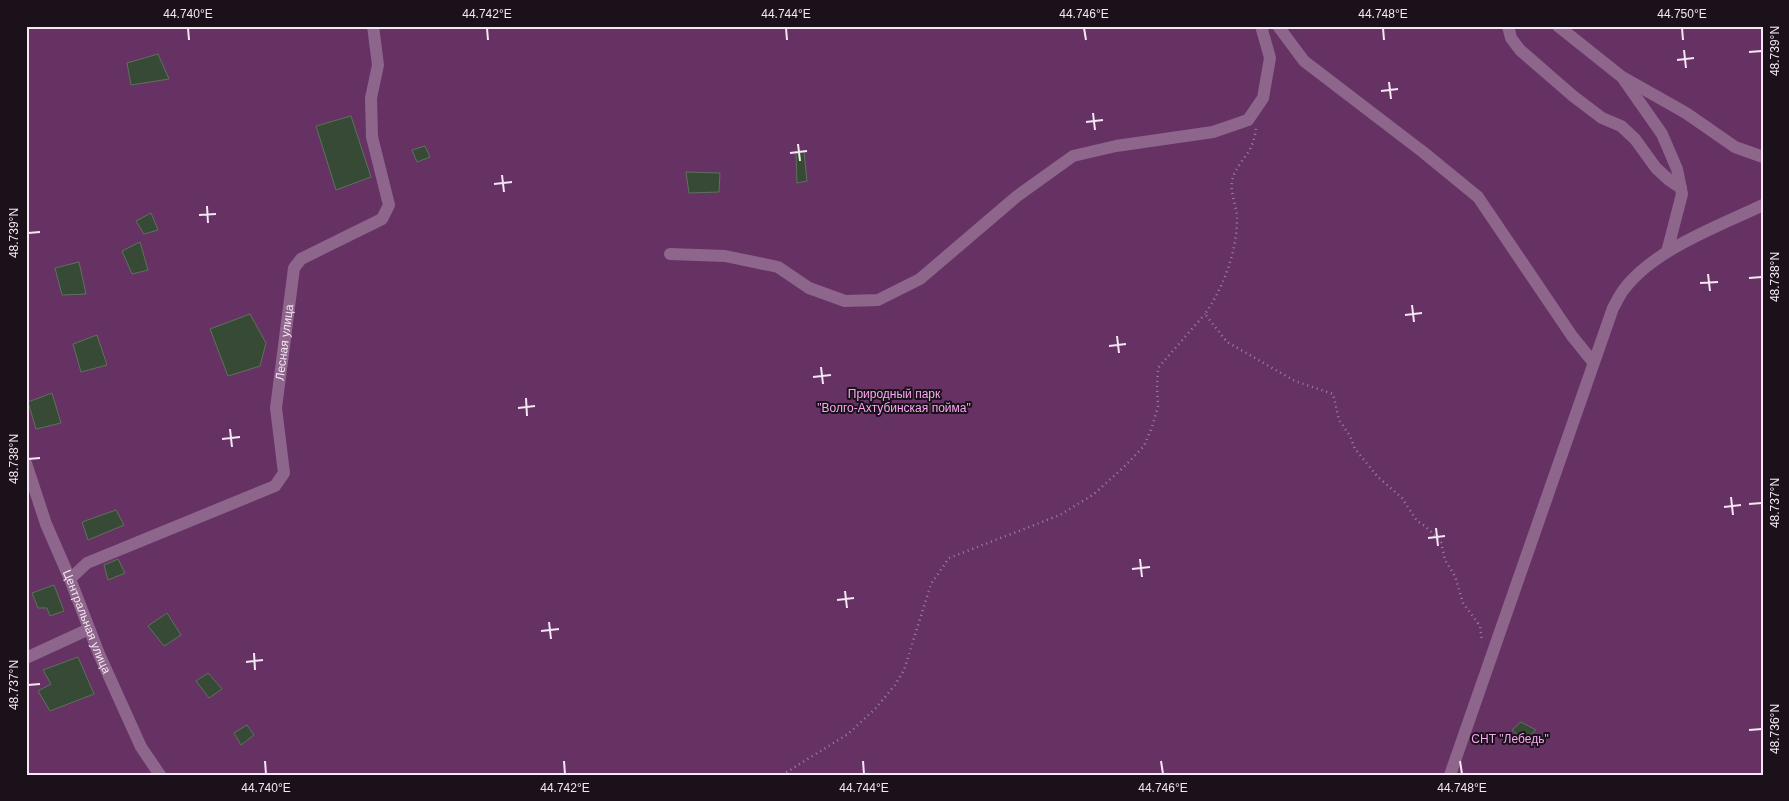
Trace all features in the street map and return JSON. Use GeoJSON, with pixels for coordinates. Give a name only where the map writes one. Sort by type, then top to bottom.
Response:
{"type":"FeatureCollection","features":[{"type":"Feature","properties":{"kind":"street","name":"Лесная улица"},"geometry":{"type":"LineString","coordinates":[[70,579],[87,563],[276,486],[284,473],[276,408],[294,268],[301,259],[382,219],[389,205],[372,137],[371,98],[378,65],[373,26]]}},
{"type":"Feature","properties":{"kind":"street"},"geometry":{"type":"LineString","coordinates":[[670,254],[725,256],[778,267],[809,288],[845,301],[878,300],[920,279],[1016,197],[1073,156],[1116,146],[1213,132],[1248,120],[1263,98],[1270,58],[1261,26]]}},
{"type":"Feature","properties":{"kind":"street"},"geometry":{"type":"LineString","coordinates":[[1278,26],[1304,62],[1423,152],[1478,197],[1572,336],[1593,362]]}},
{"type":"Feature","properties":{"kind":"street"},"geometry":{"type":"LineString","coordinates":[[1508,26],[1511,38],[1520,50],[1602,118],[1621,126],[1635,139],[1656,168],[1680,188]]}},
{"type":"Feature","properties":{"kind":"street"},"geometry":{"type":"LineString","coordinates":[[1558,26],[1622,77],[1686,113],[1735,147],[1763,157]]}},
{"type":"Feature","properties":{"kind":"street"},"geometry":{"type":"LineString","coordinates":[[1622,77],[1662,134],[1677,169],[1682,194],[1667,252]]}},
{"type":"Feature","properties":{"kind":"street"},"geometry":{"type":"LineString","coordinates":[[1450,775],[1613,308],[1624,288],[1638,274],[1667,252],[1763,205]]}},
{"type":"Feature","properties":{"kind":"street","name":"Центральная улица"},"geometry":{"type":"LineString","coordinates":[[26,463],[46,524],[89,629],[141,747],[160,775]]}},
{"type":"Feature","properties":{"kind":"street"},"geometry":{"type":"LineString","coordinates":[[26,658],[89,629]]}},
{"type":"Feature","properties":{"kind":"path"},"geometry":{"type":"LineString","coordinates":[[782,775],[848,734],[875,709],[895,686],[904,670],[930,584],[950,558],[1060,514],[1094,494],[1144,446],[1158,406],[1158,368],[1211,305],[1231,259],[1237,218],[1231,190],[1232,179],[1250,149],[1257,125],[1257,108]]}},
{"type":"Feature","properties":{"kind":"path"},"geometry":{"type":"LineString","coordinates":[[1204,314],[1227,342],[1295,380],[1334,394],[1339,420],[1350,436],[1355,448],[1378,477],[1402,498],[1417,521],[1425,526],[1441,542],[1445,560],[1455,576],[1463,603],[1480,626],[1482,641],[1489,663]]}},
{"type":"Feature","properties":{"kind":"green space","name":"Природный парк \"Волго-Ахтубинская пойма\""},"geometry":{"type":"Polygon","coordinates":[[[26,26],[1763,26],[1763,775],[26,775],[26,26]]]}},
{"type":"Feature","properties":{"kind":"building"},"geometry":{"type":"Polygon","coordinates":[[[158,54],[169,79],[131,85],[127,63],[158,54]]]}},
{"type":"Feature","properties":{"kind":"building"},"geometry":{"type":"Polygon","coordinates":[[[351,116],[371,177],[336,190],[316,126],[351,116]]]}},
{"type":"Feature","properties":{"kind":"building"},"geometry":{"type":"Polygon","coordinates":[[[425,146],[430,157],[417,162],[412,150],[425,146]]]}},
{"type":"Feature","properties":{"kind":"building"},"geometry":{"type":"Polygon","coordinates":[[[804,151],[807,181],[797,183],[796,152],[804,151]]]}},
{"type":"Feature","properties":{"kind":"building"},"geometry":{"type":"Polygon","coordinates":[[[686,172],[720,173],[719,192],[689,193],[686,172]]]}},
{"type":"Feature","properties":{"kind":"building"},"geometry":{"type":"Polygon","coordinates":[[[151,213],[158,230],[144,234],[136,221],[151,213]]]}},
{"type":"Feature","properties":{"kind":"building"},"geometry":{"type":"Polygon","coordinates":[[[140,242],[148,270],[132,274],[122,251],[140,242]]]}},
{"type":"Feature","properties":{"kind":"building"},"geometry":{"type":"Polygon","coordinates":[[[79,262],[86,294],[62,295],[55,268],[79,262]]]}},
{"type":"Feature","properties":{"kind":"building"},"geometry":{"type":"Polygon","coordinates":[[[250,314],[266,343],[260,366],[228,376],[210,329],[250,314]]]}},
{"type":"Feature","properties":{"kind":"building"},"geometry":{"type":"Polygon","coordinates":[[[97,335],[107,365],[81,372],[73,344],[97,335]]]}},
{"type":"Feature","properties":{"kind":"building"},"geometry":{"type":"Polygon","coordinates":[[[52,393],[61,423],[36,429],[28,402],[52,393]]]}},
{"type":"Feature","properties":{"kind":"building"},"geometry":{"type":"Polygon","coordinates":[[[116,510],[124,525],[88,540],[82,522],[116,510]]]}},
{"type":"Feature","properties":{"kind":"building"},"geometry":{"type":"Polygon","coordinates":[[[118,559],[125,573],[108,580],[104,565],[118,559]]]}},
{"type":"Feature","properties":{"kind":"building"},"geometry":{"type":"Polygon","coordinates":[[[54,585],[64,611],[50,616],[47,608],[38,608],[32,593],[54,585]]]}},
{"type":"Feature","properties":{"kind":"building"},"geometry":{"type":"Polygon","coordinates":[[[167,613],[181,635],[164,646],[148,626],[167,613]]]}},
{"type":"Feature","properties":{"kind":"building"},"geometry":{"type":"Polygon","coordinates":[[[78,657],[94,694],[50,711],[38,691],[51,684],[43,670],[78,657]]]}},
{"type":"Feature","properties":{"kind":"building"},"geometry":{"type":"Polygon","coordinates":[[[208,673],[222,689],[209,698],[196,681],[208,673]]]}},
{"type":"Feature","properties":{"kind":"building"},"geometry":{"type":"Polygon","coordinates":[[[1521,722],[1536,730],[1524,740],[1512,730],[1521,722]]]}},
{"type":"Feature","properties":{"kind":"building"},"geometry":{"type":"Polygon","coordinates":[[[247,725],[254,735],[241,745],[234,733],[247,725]]]}},
{"type":"Feature","properties":{"kind":"park label","name":"СНТ \"Лебедь\""},"geometry":{"type":"Point","coordinates":[1510,739]}}]}
